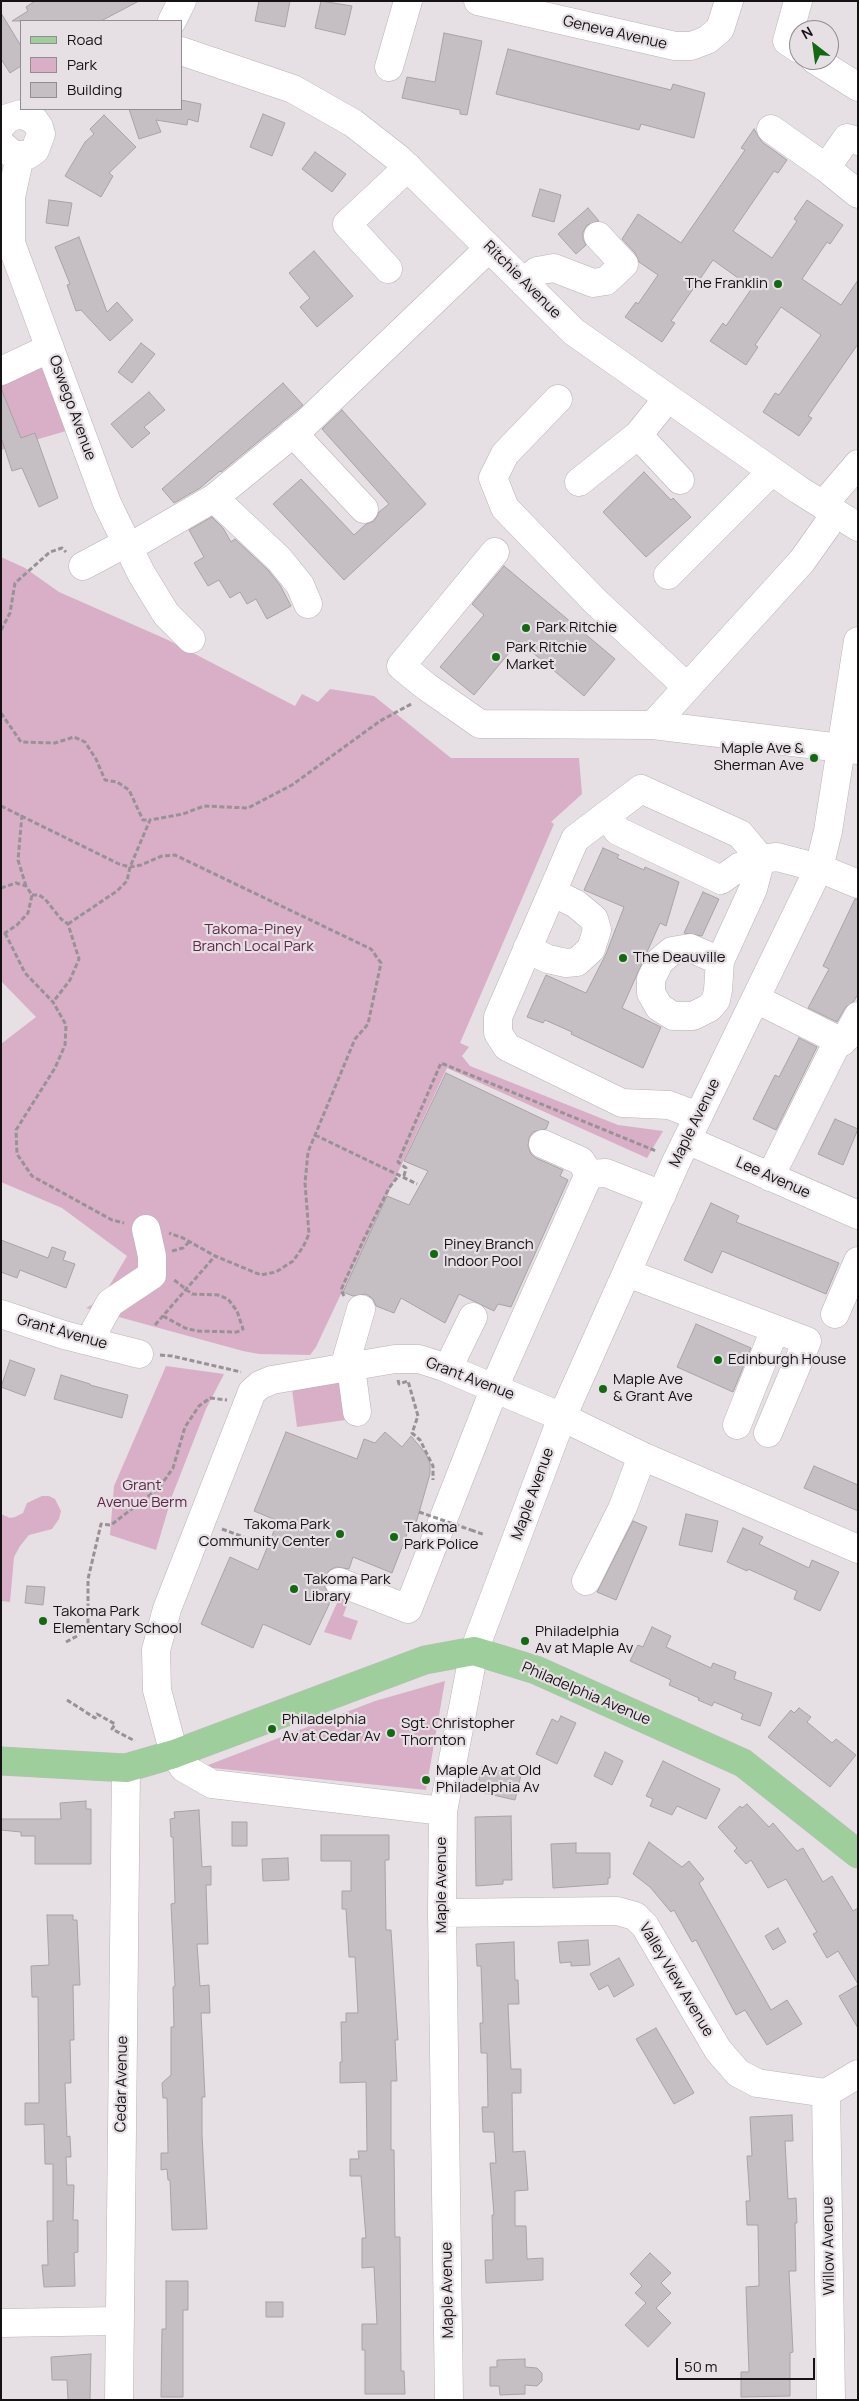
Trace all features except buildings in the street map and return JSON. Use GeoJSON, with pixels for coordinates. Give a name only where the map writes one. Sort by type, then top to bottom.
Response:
{"type":"FeatureCollection","features":[{"type":"Feature","properties":{"kind":"main road","name":"Philadelphia Avenue"},"geometry":{"type":"LineString","coordinates":[[1,1761],[126,1768],[174,1754],[425,1660],[474,1651],[536,1670],[743,1763],[858,1854]]}},
{"type":"Feature","properties":{"kind":"street"},"geometry":{"type":"LineString","coordinates":[[172,20],[182,1]]}},
{"type":"Feature","properties":{"kind":"street"},"geometry":{"type":"LineString","coordinates":[[389,67],[408,1]]}},
{"type":"Feature","properties":{"kind":"street","name":"Geneva Avenue"},"geometry":{"type":"LineString","coordinates":[[478,1],[675,46],[692,46],[707,40],[720,29],[728,1]]}},
{"type":"Feature","properties":{"kind":"street"},"geometry":{"type":"LineString","coordinates":[[792,20],[798,1]]}},
{"type":"Feature","properties":{"kind":"street"},"geometry":{"type":"LineString","coordinates":[[789,31],[786,41],[789,43]]}},
{"type":"Feature","properties":{"kind":"street","name":"Ritchie Avenue"},"geometry":{"type":"LineString","coordinates":[[182,51],[293,89],[353,123],[408,167],[574,332],[772,471],[839,515]]}},
{"type":"Feature","properties":{"kind":"street"},"geometry":{"type":"LineString","coordinates":[[832,70],[858,87]]}},
{"type":"Feature","properties":{"kind":"street"},"geometry":{"type":"LineString","coordinates":[[1,126],[8,118],[15,115],[41,114],[39,143],[35,150],[28,155],[10,150]]}},
{"type":"Feature","properties":{"kind":"street"},"geometry":{"type":"LineString","coordinates":[[771,130],[826,168],[858,194]]}},
{"type":"Feature","properties":{"kind":"street"},"geometry":{"type":"LineString","coordinates":[[826,168],[847,138],[858,141]]}},
{"type":"Feature","properties":{"kind":"street","name":"Oswego Avenue"},"geometry":{"type":"LineString","coordinates":[[10,150],[11,243],[107,503],[127,545],[166,614],[191,639]]}},
{"type":"Feature","properties":{"kind":"street"},"geometry":{"type":"LineString","coordinates":[[388,269],[347,224],[408,167]]}},
{"type":"Feature","properties":{"kind":"street"},"geometry":{"type":"LineString","coordinates":[[524,283],[537,271],[554,268],[593,283],[606,281],[624,264],[598,236]]}},
{"type":"Feature","properties":{"kind":"street"},"geometry":{"type":"LineString","coordinates":[[84,566],[214,498],[293,433],[489,248]]}},
{"type":"Feature","properties":{"kind":"street"},"geometry":{"type":"LineString","coordinates":[[1,371],[50,348]]}},
{"type":"Feature","properties":{"kind":"street"},"geometry":{"type":"LineString","coordinates":[[579,482],[638,436],[668,398]]}},
{"type":"Feature","properties":{"kind":"street"},"geometry":{"type":"LineString","coordinates":[[558,399],[505,454],[493,478],[505,508],[596,602],[687,687]]}},
{"type":"Feature","properties":{"kind":"street"},"geometry":{"type":"LineString","coordinates":[[293,433],[364,509]]}},
{"type":"Feature","properties":{"kind":"street"},"geometry":{"type":"LineString","coordinates":[[638,436],[680,480]]}},
{"type":"Feature","properties":{"kind":"street"},"geometry":{"type":"LineString","coordinates":[[653,725],[802,561],[839,515],[858,464]]}},
{"type":"Feature","properties":{"kind":"street"},"geometry":{"type":"LineString","coordinates":[[668,574],[772,471]]}},
{"type":"Feature","properties":{"kind":"street"},"geometry":{"type":"LineString","coordinates":[[214,498],[279,559],[300,585],[308,604]]}},
{"type":"Feature","properties":{"kind":"street"},"geometry":{"type":"LineString","coordinates":[[496,552],[401,666],[427,687],[480,724],[653,725],[849,749]]}},
{"type":"Feature","properties":{"kind":"street","name":"Maple Avenue"},"geometry":{"type":"LineString","coordinates":[[449,2400],[442,1912],[443,1811],[474,1651],[562,1417],[693,1128],[819,868],[849,749],[858,641]]}},
{"type":"Feature","properties":{"kind":"street"},"geometry":{"type":"LineString","coordinates":[[552,892],[576,904],[594,920],[597,930],[591,949],[577,962],[566,963],[548,959],[527,949],[575,839],[641,789],[740,834],[761,859]]}},
{"type":"Feature","properties":{"kind":"street"},"geometry":{"type":"LineString","coordinates":[[606,815],[618,831],[721,880],[739,867],[761,859],[777,857],[819,868],[858,884]]}},
{"type":"Feature","properties":{"kind":"street"},"geometry":{"type":"LineString","coordinates":[[720,961],[753,889],[761,859]]}},
{"type":"Feature","properties":{"kind":"street","name":"Lee Avenue"},"geometry":{"type":"LineString","coordinates":[[527,949],[498,1017],[498,1033],[507,1047],[622,1103],[669,1105],[693,1128],[770,1176],[858,1216]]}},
{"type":"Feature","properties":{"kind":"street"},"geometry":{"type":"LineString","coordinates":[[756,998],[842,1042]]}},
{"type":"Feature","properties":{"kind":"street"},"geometry":{"type":"LineString","coordinates":[[770,1176],[835,1047],[842,1042],[858,1016]]}},
{"type":"Feature","properties":{"kind":"street"},"geometry":{"type":"LineString","coordinates":[[543,1144],[581,1161],[589,1174]]}},
{"type":"Feature","properties":{"kind":"street"},"geometry":{"type":"LineString","coordinates":[[589,1174],[606,1173],[662,1195]]}},
{"type":"Feature","properties":{"kind":"street"},"geometry":{"type":"LineString","coordinates":[[339,1582],[408,1609],[487,1384],[501,1372],[589,1174]]}},
{"type":"Feature","properties":{"kind":"street"},"geometry":{"type":"LineString","coordinates":[[89,1341],[110,1302],[152,1275],[152,1256],[146,1229]]}},
{"type":"Feature","properties":{"kind":"street"},"geometry":{"type":"LineString","coordinates":[[835,1314],[858,1261]]}},
{"type":"Feature","properties":{"kind":"street"},"geometry":{"type":"LineString","coordinates":[[627,1273],[807,1341],[768,1433]]}},
{"type":"Feature","properties":{"kind":"street","name":"Grant Avenue"},"geometry":{"type":"LineString","coordinates":[[1,1314],[139,1354]]}},
{"type":"Feature","properties":{"kind":"street"},"geometry":{"type":"LineString","coordinates":[[357,1412],[347,1368],[359,1316]]}},
{"type":"Feature","properties":{"kind":"street"},"geometry":{"type":"LineString","coordinates":[[448,1368],[473,1317]]}},
{"type":"Feature","properties":{"kind":"street"},"geometry":{"type":"LineString","coordinates":[[737,1425],[776,1329]]}},
{"type":"Feature","properties":{"kind":"street","name":"Grant Avenue"},"geometry":{"type":"LineString","coordinates":[[272,1380],[395,1359],[418,1359],[448,1368],[487,1384],[562,1417],[642,1456],[858,1549]]}},
{"type":"Feature","properties":{"kind":"street"},"geometry":{"type":"LineString","coordinates":[[272,1380],[252,1392],[167,1609],[156,1650],[157,1690],[174,1754],[184,1768],[212,1784],[443,1811]]}},
{"type":"Feature","properties":{"kind":"street"},"geometry":{"type":"LineString","coordinates":[[586,1581],[623,1507],[642,1456]]}},
{"type":"Feature","properties":{"kind":"street","name":"Cedar Avenue"},"geometry":{"type":"LineString","coordinates":[[119,2400],[118,2321],[126,1768]]}},
{"type":"Feature","properties":{"kind":"street","name":"Valley View Avenue"},"geometry":{"type":"LineString","coordinates":[[442,1912],[618,1911],[635,1916],[645,1926],[718,2050],[738,2073],[758,2083],[826,2093]]}},
{"type":"Feature","properties":{"kind":"street"},"geometry":{"type":"LineString","coordinates":[[826,2093],[858,2074]]}},
{"type":"Feature","properties":{"kind":"street","name":"Willow Avenue"},"geometry":{"type":"LineString","coordinates":[[826,2093],[831,2400]]}},
{"type":"Feature","properties":{"kind":"street"},"geometry":{"type":"LineString","coordinates":[[1,2323],[118,2321]]}},
{"type":"Feature","properties":{"kind":"path"},"geometry":{"type":"LineString","coordinates":[[1,630],[10,613],[15,583],[50,552],[62,548],[84,566]]}},
{"type":"Feature","properties":{"kind":"path"},"geometry":{"type":"LineString","coordinates":[[1,713],[21,742],[55,743],[74,737],[85,742],[96,759],[105,780],[117,782],[129,790],[143,820],[150,820],[183,814],[204,806],[248,808],[292,785],[380,720],[411,706],[427,687]]}},
{"type":"Feature","properties":{"kind":"path"},"geometry":{"type":"LineString","coordinates":[[1,806],[22,815],[119,864],[141,865],[162,856],[174,855],[371,949],[381,963],[368,1024],[355,1039],[308,1152],[305,1183],[309,1234],[293,1261],[276,1272],[261,1275],[164,1232],[112,1220],[32,1176],[17,1154],[16,1130],[66,1045],[66,1025],[53,1002],[25,973],[3,933],[17,926],[28,913],[32,895],[26,886],[18,860],[22,815]]}},
{"type":"Feature","properties":{"kind":"path"},"geometry":{"type":"LineString","coordinates":[[68,924],[117,891],[127,881],[130,866],[150,820]]}},
{"type":"Feature","properties":{"kind":"path"},"geometry":{"type":"LineString","coordinates":[[1,888],[16,883],[26,886]]}},
{"type":"Feature","properties":{"kind":"path"},"geometry":{"type":"LineString","coordinates":[[32,895],[39,895],[45,899],[61,919],[68,924],[79,959],[70,980],[53,1002]]}},
{"type":"Feature","properties":{"kind":"path"},"geometry":{"type":"LineString","coordinates":[[359,1316],[341,1290],[389,1188],[406,1168],[398,1162],[441,1063],[660,1152]]}},
{"type":"Feature","properties":{"kind":"path"},"geometry":{"type":"LineString","coordinates":[[316,1134],[417,1184]]}},
{"type":"Feature","properties":{"kind":"path"},"geometry":{"type":"LineString","coordinates":[[169,1252],[184,1248],[189,1242]]}},
{"type":"Feature","properties":{"kind":"path"},"geometry":{"type":"LineString","coordinates":[[155,1325],[215,1256]]}},
{"type":"Feature","properties":{"kind":"path"},"geometry":{"type":"LineString","coordinates":[[164,1316],[185,1328],[197,1331],[237,1332],[243,1329],[236,1311],[228,1299],[218,1295],[192,1294],[169,1275]]}},
{"type":"Feature","properties":{"kind":"path"},"geometry":{"type":"LineString","coordinates":[[139,1354],[172,1356],[272,1380]]}},
{"type":"Feature","properties":{"kind":"path"},"geometry":{"type":"LineString","coordinates":[[408,1381],[418,1416],[412,1433],[420,1440],[433,1466],[433,1487]]}},
{"type":"Feature","properties":{"kind":"path"},"geometry":{"type":"LineString","coordinates":[[66,1642],[77,1636],[88,1626],[88,1579],[101,1524],[110,1525],[150,1496],[166,1480],[173,1468],[185,1427],[199,1406],[210,1398],[230,1400]]}},
{"type":"Feature","properties":{"kind":"path"},"geometry":{"type":"LineString","coordinates":[[426,1504],[421,1513],[485,1535]]}},
{"type":"Feature","properties":{"kind":"path"},"geometry":{"type":"LineString","coordinates":[[232,1533],[268,1546]]}},
{"type":"Feature","properties":{"kind":"path"},"geometry":{"type":"LineString","coordinates":[[67,1700],[94,1718],[97,1714],[115,1724],[112,1729],[128,1738]]}},
{"type":"Feature","properties":{"kind":"green space"},"geometry":{"type":"Polygon","coordinates":[[[38,351],[66,431],[1,450],[1,362],[38,351]]]}},
{"type":"Feature","properties":{"kind":"green space","name":"Takoma-Piney Branch Local Park"},"geometry":{"type":"Polygon","coordinates":[[[1,557],[25,568],[59,592],[168,640],[295,706],[302,694],[318,702],[330,689],[374,696],[451,758],[579,758],[582,794],[551,822],[554,824],[460,1043],[469,1047],[462,1056],[470,1066],[618,1125],[663,1131],[647,1158],[447,1068],[316,1347],[310,1355],[259,1354],[243,1351],[86,1308],[101,1300],[127,1256],[62,1208],[1,1182],[1,1044],[36,1017],[1,981],[1,557]]]}},
{"type":"Feature","properties":{"kind":"green space","name":"Grant Avenue Berm"},"geometry":{"type":"Polygon","coordinates":[[[166,1366],[224,1374],[206,1409],[172,1496],[156,1550],[110,1535],[114,1486],[166,1366]]]}},
{"type":"Feature","properties":{"kind":"green space"},"geometry":{"type":"Polygon","coordinates":[[[340,1382],[345,1420],[297,1427],[292,1389],[340,1382]]]}},
{"type":"Feature","properties":{"kind":"green space"},"geometry":{"type":"Polygon","coordinates":[[[42,1496],[49,1496],[55,1499],[61,1511],[59,1519],[52,1529],[29,1535],[20,1546],[14,1557],[10,1602],[1,1601],[1,1514],[10,1518],[15,1517],[23,1513],[27,1503],[42,1496]]]}},
{"type":"Feature","properties":{"kind":"green space"},"geometry":{"type":"Polygon","coordinates":[[[341,1594],[350,1597],[343,1616],[358,1621],[351,1640],[324,1632],[341,1594]]]}},
{"type":"Feature","properties":{"kind":"green space"},"geometry":{"type":"Polygon","coordinates":[[[445,1681],[426,1790],[203,1767],[375,1701],[445,1681]]]}},
{"type":"Feature","properties":{"kind":"place","name":"The Franklin"},"geometry":{"type":"Point","coordinates":[778,284]}},
{"type":"Feature","properties":{"kind":"place","name":"Park Ritchie"},"geometry":{"type":"Point","coordinates":[526,628]}},
{"type":"Feature","properties":{"kind":"place","name":"Park Ritchie Market"},"geometry":{"type":"Point","coordinates":[496,657]}},
{"type":"Feature","properties":{"kind":"place","name":"Maple Ave & Sherman Ave"},"geometry":{"type":"Point","coordinates":[814,758]}},
{"type":"Feature","properties":{"kind":"place","name":"The Deauville"},"geometry":{"type":"Point","coordinates":[623,958]}},
{"type":"Feature","properties":{"kind":"place","name":"Piney Branch Indoor Pool"},"geometry":{"type":"Point","coordinates":[434,1254]}},
{"type":"Feature","properties":{"kind":"place","name":"Edinburgh House"},"geometry":{"type":"Point","coordinates":[718,1360]}},
{"type":"Feature","properties":{"kind":"place","name":"Maple Ave & Grant Ave"},"geometry":{"type":"Point","coordinates":[603,1389]}},
{"type":"Feature","properties":{"kind":"place","name":"Takoma Park Community Center"},"geometry":{"type":"Point","coordinates":[340,1534]}},
{"type":"Feature","properties":{"kind":"place","name":"Takoma Park Police"},"geometry":{"type":"Point","coordinates":[394,1537]}},
{"type":"Feature","properties":{"kind":"place","name":"Takoma Park Library"},"geometry":{"type":"Point","coordinates":[294,1589]}},
{"type":"Feature","properties":{"kind":"place","name":"Takoma Park Elementary School"},"geometry":{"type":"Point","coordinates":[43,1621]}},
{"type":"Feature","properties":{"kind":"place","name":"Philadelphia Av at Maple Av"},"geometry":{"type":"Point","coordinates":[525,1641]}},
{"type":"Feature","properties":{"kind":"place","name":"Philadelphia Av at Cedar Av"},"geometry":{"type":"Point","coordinates":[272,1729]}},
{"type":"Feature","properties":{"kind":"place","name":"Sgt. Christopher Thornton"},"geometry":{"type":"Point","coordinates":[391,1733]}},
{"type":"Feature","properties":{"kind":"place","name":"Maple Av at Old Philadelphia Av"},"geometry":{"type":"Point","coordinates":[426,1780]}}]}
